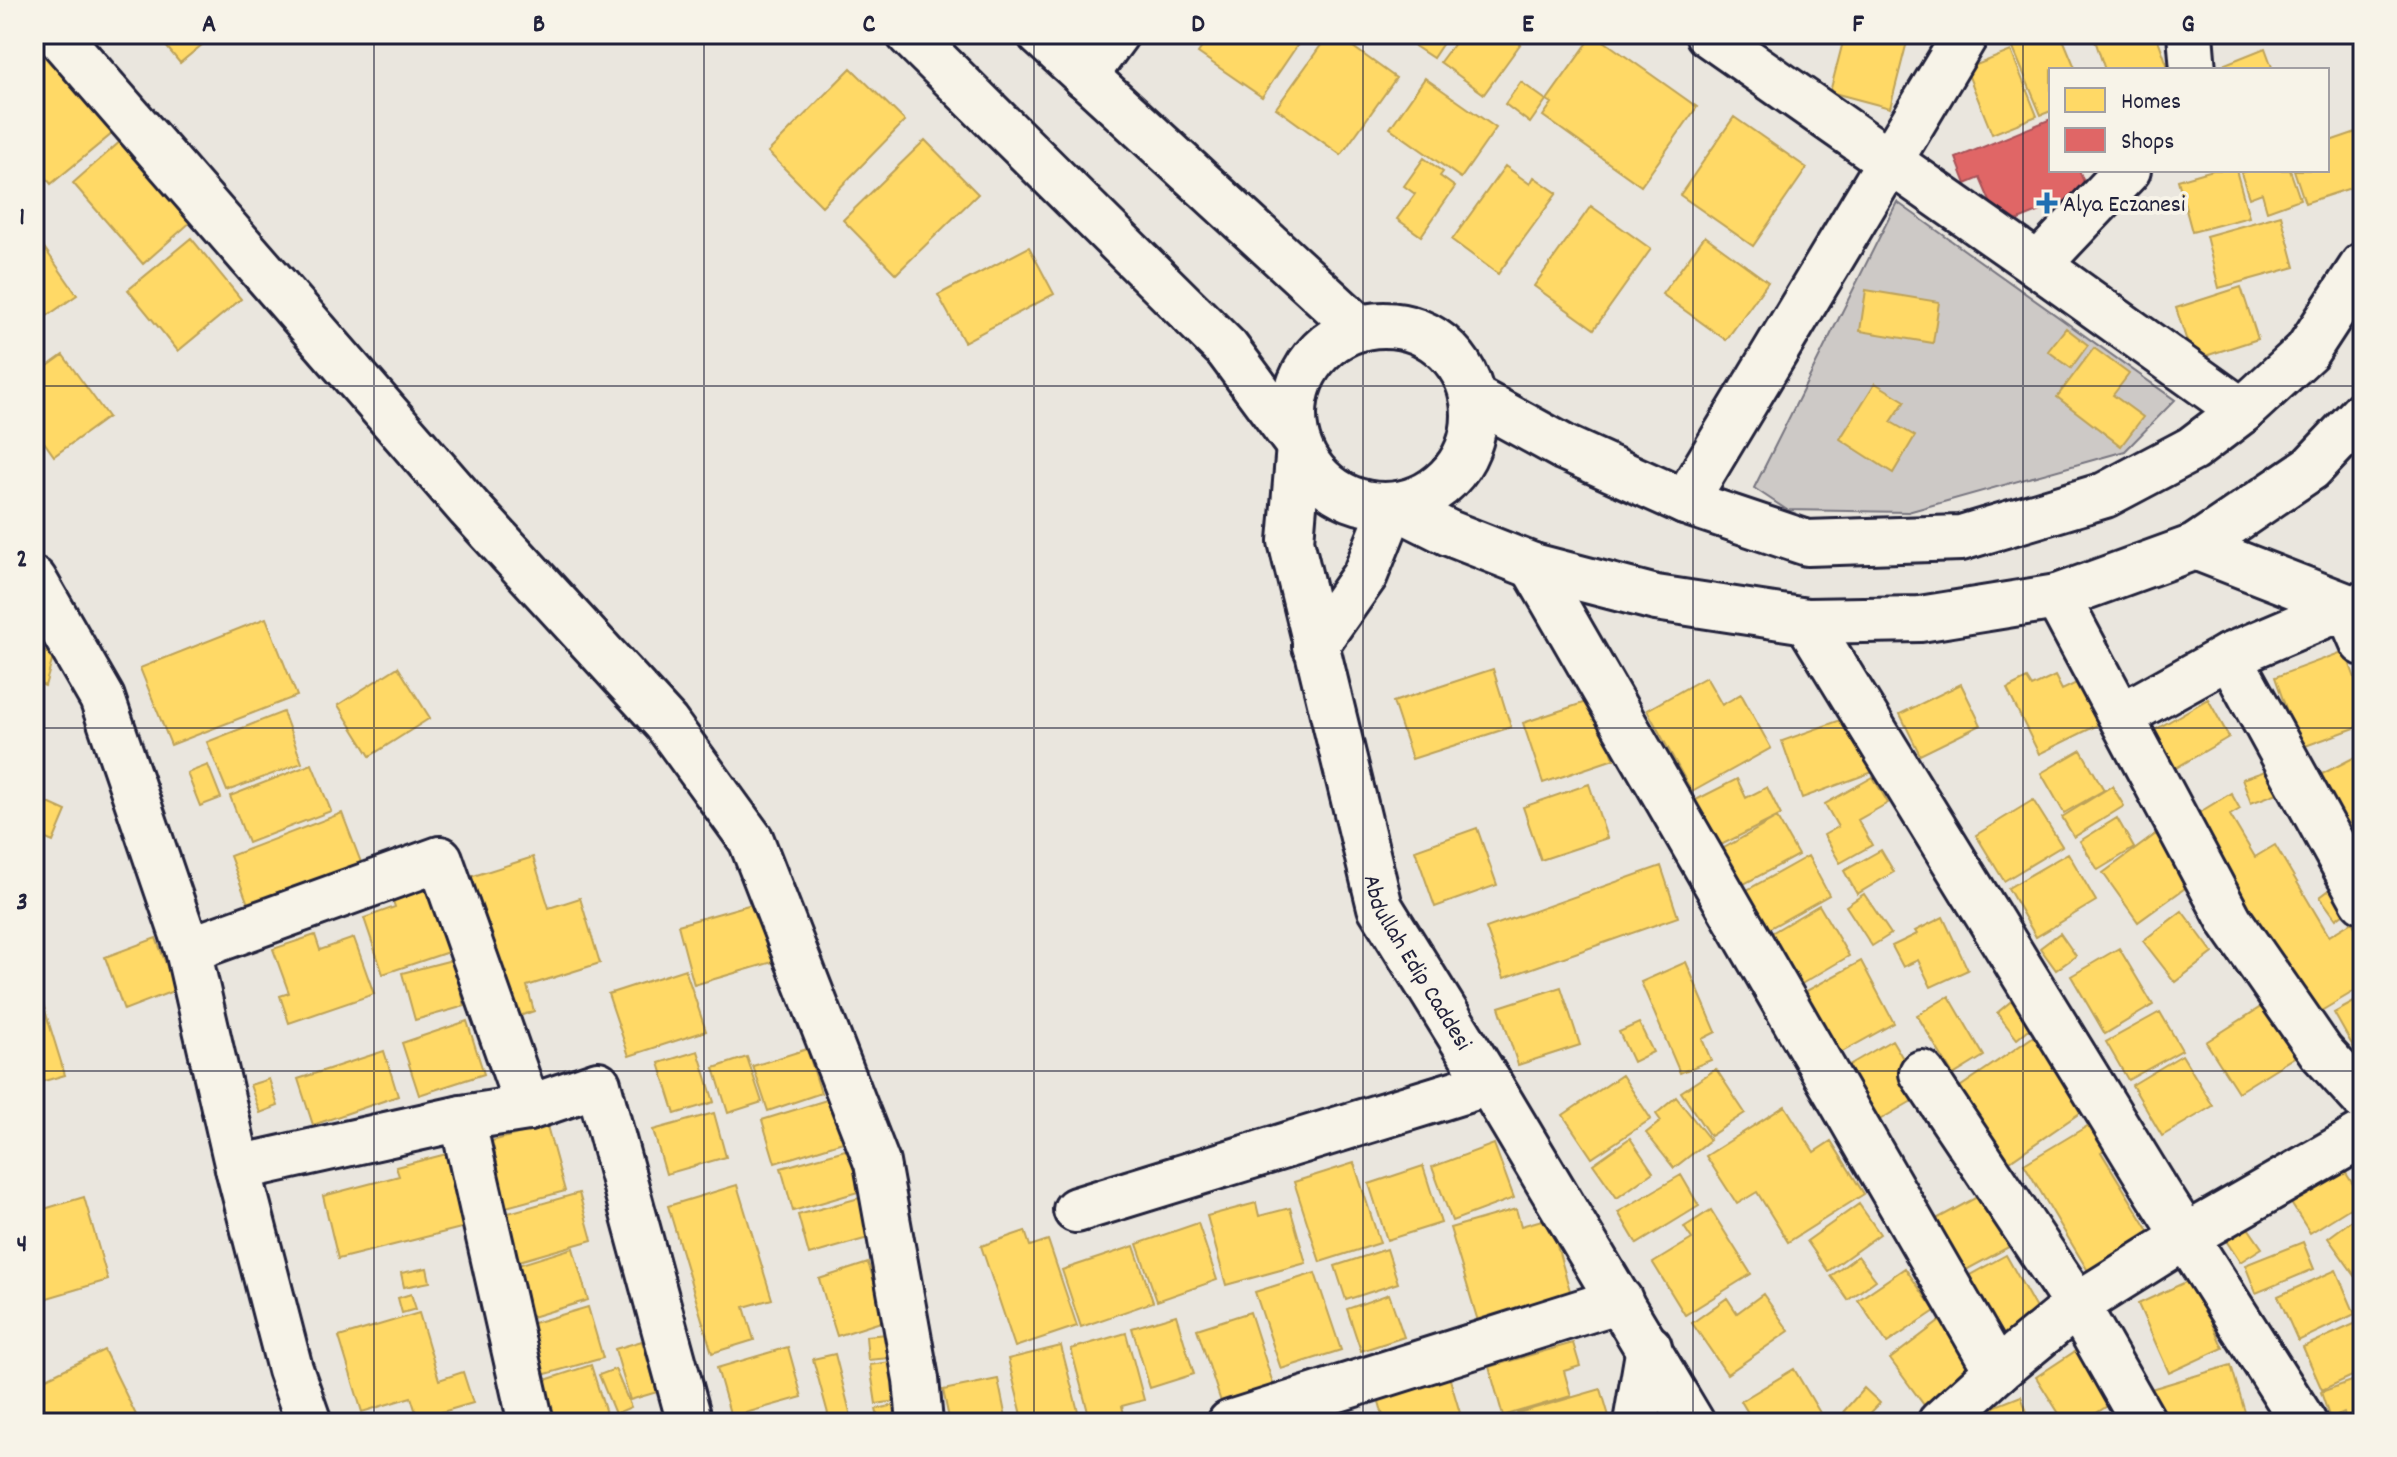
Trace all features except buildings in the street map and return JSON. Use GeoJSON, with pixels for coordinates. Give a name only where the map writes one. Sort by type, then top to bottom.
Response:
{"type":"FeatureCollection","features":[{"type":"Feature","properties":{"kind":"street"},"geometry":{"type":"LineString","coordinates":[[57,34],[469,508],[666,723],[751,840],[877,1163],[916,1379],[920,1423]]}},
{"type":"Feature","properties":{"kind":"street"},"geometry":{"type":"LineString","coordinates":[[909,34],[1227,349],[1299,446],[1313,471],[1335,491],[1363,503],[1393,505],[1422,497],[1447,480],[1464,455],[1474,427],[1472,397],[1462,368],[1442,346],[1417,330],[1388,324],[1358,327],[1332,340],[1311,361],[1297,387],[1293,416],[1299,446]]}},
{"type":"Feature","properties":{"kind":"street"},"geometry":{"type":"LineString","coordinates":[[1040,34],[1358,327]]}},
{"type":"Feature","properties":{"kind":"street"},"geometry":{"type":"LineString","coordinates":[[1085,76],[1116,34]]}},
{"type":"Feature","properties":{"kind":"street"},"geometry":{"type":"LineString","coordinates":[[1708,34],[2242,411]]}},
{"type":"Feature","properties":{"kind":"street"},"geometry":{"type":"LineString","coordinates":[[1685,502],[1966,34]]}},
{"type":"Feature","properties":{"kind":"street"},"geometry":{"type":"LineString","coordinates":[[2190,34],[2193,68]]}},
{"type":"Feature","properties":{"kind":"street"},"geometry":{"type":"LineString","coordinates":[[2038,265],[2126,172]]}},
{"type":"Feature","properties":{"kind":"street"},"geometry":{"type":"LineString","coordinates":[[1472,397],[1565,448],[1685,502],[1807,543],[1961,538],[2105,495],[2192,449],[2242,411],[2307,351],[2363,265]]}},
{"type":"Feature","properties":{"kind":"street"},"geometry":{"type":"LineString","coordinates":[[1393,505],[1449,533],[1533,566],[1656,598],[1807,621],[1920,619],[2057,597],[2195,547],[2311,468],[2363,413]]}},
{"type":"Feature","properties":{"kind":"street","name":"Abdullah Edip Caddesi"},"geometry":{"type":"LineString","coordinates":[[1299,446],[1291,541],[1380,907],[1649,1347],[1692,1423]]}},
{"type":"Feature","properties":{"kind":"street"},"geometry":{"type":"LineString","coordinates":[[1315,646],[1365,575],[1393,505]]}},
{"type":"Feature","properties":{"kind":"street"},"geometry":{"type":"LineString","coordinates":[[2195,547],[2358,619]]}},
{"type":"Feature","properties":{"kind":"street"},"geometry":{"type":"LineString","coordinates":[[1533,566],[1997,1371]]}},
{"type":"Feature","properties":{"kind":"street"},"geometry":{"type":"LineString","coordinates":[[34,580],[102,698],[188,950],[238,1168],[290,1369],[309,1423]]}},
{"type":"Feature","properties":{"kind":"street"},"geometry":{"type":"LineString","coordinates":[[2057,597],[2230,921],[2321,1052],[2363,1098]]}},
{"type":"Feature","properties":{"kind":"street"},"geometry":{"type":"LineString","coordinates":[[2121,716],[2229,656],[2358,619]]}},
{"type":"Feature","properties":{"kind":"street"},"geometry":{"type":"LineString","coordinates":[[1807,621],[2158,1193],[2304,1423]]}},
{"type":"Feature","properties":{"kind":"street"},"geometry":{"type":"LineString","coordinates":[[2229,656],[2363,900]]}},
{"type":"Feature","properties":{"kind":"street"},"geometry":{"type":"LineString","coordinates":[[188,950],[440,859],[528,1108]]}},
{"type":"Feature","properties":{"kind":"street"},"geometry":{"type":"LineString","coordinates":[[1922,1073],[2077,1305],[2144,1423]]}},
{"type":"Feature","properties":{"kind":"street"},"geometry":{"type":"LineString","coordinates":[[1076,1210],[1489,1083]]}},
{"type":"Feature","properties":{"kind":"street"},"geometry":{"type":"LineString","coordinates":[[238,1168],[462,1118],[528,1108],[598,1084],[690,1423]]}},
{"type":"Feature","properties":{"kind":"street"},"geometry":{"type":"LineString","coordinates":[[462,1118],[531,1423]]}},
{"type":"Feature","properties":{"kind":"street"},"geometry":{"type":"LineString","coordinates":[[1940,1423],[2077,1305],[2187,1236],[2363,1135]]}},
{"type":"Feature","properties":{"kind":"street"},"geometry":{"type":"LineString","coordinates":[[1235,1422],[1620,1300]]}},
{"type":"Feature","properties":{"kind":"street"},"geometry":{"type":"LineString","coordinates":[[1636,1423],[1649,1347]]}},
{"type":"Feature","properties":{"kind":"shaded area"},"geometry":{"type":"Polygon","coordinates":[[[1897,202],[2175,400],[2125,451],[1908,512],[1787,510],[1754,488],[1897,202]]]}},
{"type":"Feature","properties":{"kind":"place","name":"Alya Eczanesi"},"geometry":{"type":"Point","coordinates":[2047,203]}}]}
